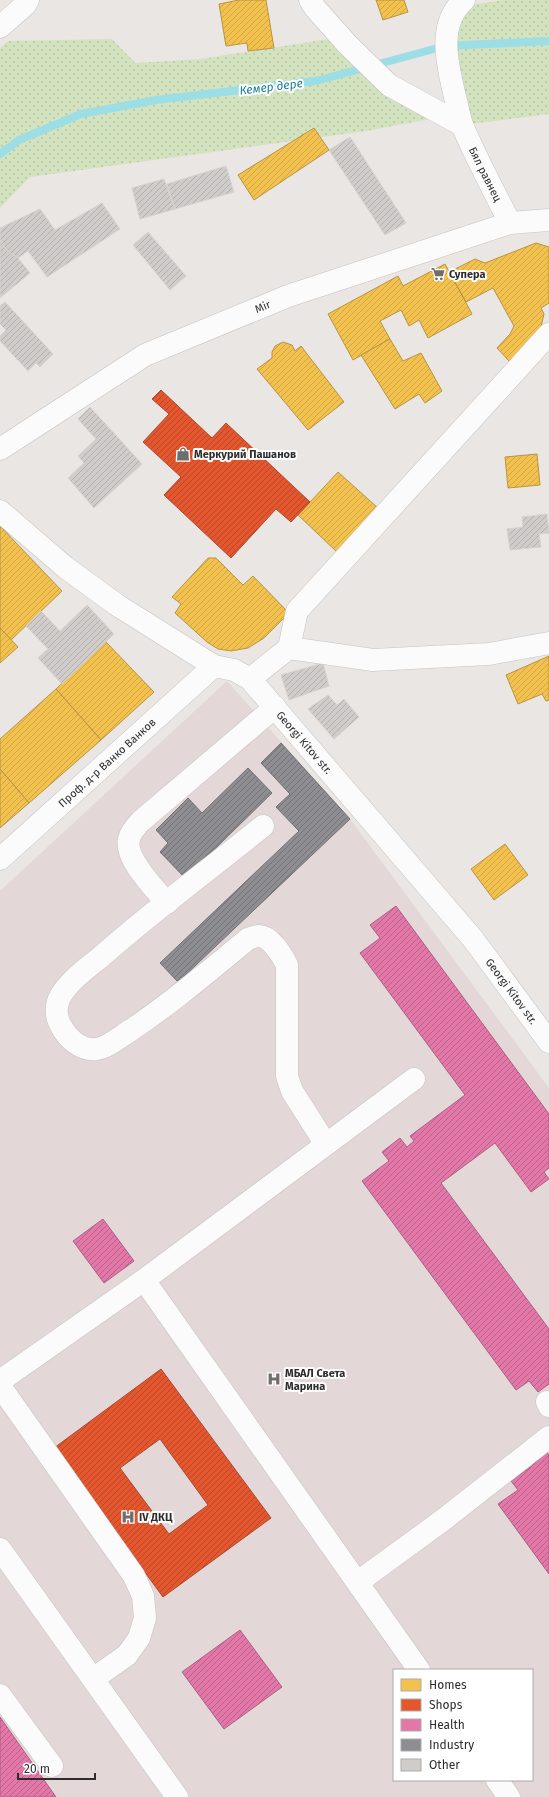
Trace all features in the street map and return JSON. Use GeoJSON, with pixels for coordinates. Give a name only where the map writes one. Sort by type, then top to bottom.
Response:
{"type":"FeatureCollection","features":[{"type":"Feature","properties":{"kind":"street"},"geometry":{"type":"LineString","coordinates":[[0,27],[25,5],[28,0]]}},
{"type":"Feature","properties":{"kind":"street"},"geometry":{"type":"LineString","coordinates":[[310,0],[315,8],[347,44],[389,85],[462,125]]}},
{"type":"Feature","properties":{"kind":"street","name":"Бял равнец"},"geometry":{"type":"LineString","coordinates":[[464,0],[456,7],[450,23],[445,46],[447,64],[462,125],[510,223]]}},
{"type":"Feature","properties":{"kind":"street","name":"Mir"},"geometry":{"type":"LineString","coordinates":[[0,449],[145,355],[288,296],[510,223],[549,220]]}},
{"type":"Feature","properties":{"kind":"street"},"geometry":{"type":"LineString","coordinates":[[250,679],[289,648],[297,611],[549,334]]}},
{"type":"Feature","properties":{"kind":"street","name":"Georgi Kitov str."},"geometry":{"type":"LineString","coordinates":[[0,511],[65,567],[117,605],[214,666],[234,670],[250,679],[473,939],[549,1042]]}},
{"type":"Feature","properties":{"kind":"street"},"geometry":{"type":"LineString","coordinates":[[289,648],[373,660],[489,654],[549,643]]}},
{"type":"Feature","properties":{"kind":"street","name":"Проф. д-р Ванко Ванков"},"geometry":{"type":"LineString","coordinates":[[0,859],[214,666]]}},
{"type":"Feature","properties":{"kind":"street"},"geometry":{"type":"LineString","coordinates":[[167,903],[136,864],[130,853],[128,841],[132,830],[140,821],[275,707]]}},
{"type":"Feature","properties":{"kind":"street"},"geometry":{"type":"LineString","coordinates":[[263,826],[66,987],[59,999],[57,1009],[58,1021],[65,1034],[73,1042],[84,1048],[97,1049],[108,1044],[164,1008],[248,939],[258,936],[267,939],[282,956],[287,965],[287,1076],[292,1091],[325,1144]]}},
{"type":"Feature","properties":{"kind":"street"},"geometry":{"type":"LineString","coordinates":[[0,1381],[144,1280],[414,1079]]}},
{"type":"Feature","properties":{"kind":"street"},"geometry":{"type":"LineString","coordinates":[[144,1280],[418,1669]]}},
{"type":"Feature","properties":{"kind":"street"},"geometry":{"type":"LineString","coordinates":[[0,1386],[134,1576],[143,1596],[145,1618],[139,1638],[127,1655],[93,1679]]}},
{"type":"Feature","properties":{"kind":"street"},"geometry":{"type":"LineString","coordinates":[[358,1582],[443,1520],[549,1436]]}},
{"type":"Feature","properties":{"kind":"street"},"geometry":{"type":"LineString","coordinates":[[0,1549],[177,1797]]}},
{"type":"Feature","properties":{"kind":"street"},"geometry":{"type":"LineString","coordinates":[[0,1694],[52,1766]]}},
{"type":"Feature","properties":{"kind":"street"},"geometry":{"type":"LineString","coordinates":[[498,1781],[509,1797]]}},
{"type":"Feature","properties":{"kind":"shaded area","name":"МБАЛ Света Марина"},"geometry":{"type":"Polygon","coordinates":[[[227,681],[350,819],[549,1088],[549,1797],[0,1797],[0,891],[227,681]]]}},
{"type":"Feature","properties":{"kind":"green space"},"geometry":{"type":"Polygon","coordinates":[[[504,0],[549,0],[549,114],[462,125],[450,23],[456,7],[504,0]]]}},
{"type":"Feature","properties":{"kind":"green space"},"geometry":{"type":"Polygon","coordinates":[[[341,37],[446,116],[366,131],[30,177],[0,208],[0,48],[8,41],[112,39],[135,63],[201,59],[341,37]]]}},
{"type":"Feature","properties":{"kind":"building: Homes"},"geometry":{"type":"Polygon","coordinates":[[[239,0],[266,0],[274,48],[248,51],[247,43],[226,46],[219,4],[239,0]]]}},
{"type":"Feature","properties":{"kind":"building: Homes"},"geometry":{"type":"Polygon","coordinates":[[[376,0],[404,0],[408,12],[383,20],[376,0]]]}},
{"type":"Feature","properties":{"kind":"building: Homes"},"geometry":{"type":"Polygon","coordinates":[[[314,128],[329,150],[254,200],[238,175],[314,128]]]}},
{"type":"Feature","properties":{"kind":"building: Homes"},"geometry":{"type":"Polygon","coordinates":[[[536,243],[549,247],[549,303],[541,308],[544,314],[540,331],[510,362],[497,348],[510,334],[514,326],[493,288],[466,302],[449,272],[475,259],[485,263],[536,243]]]}},
{"type":"Feature","properties":{"kind":"building: Homes"},"geometry":{"type":"Polygon","coordinates":[[[445,264],[472,314],[428,338],[419,320],[409,326],[401,310],[380,321],[390,339],[353,360],[328,314],[398,276],[403,286],[445,264]]]}},
{"type":"Feature","properties":{"kind":"building: Homes"},"geometry":{"type":"Polygon","coordinates":[[[390,339],[403,361],[421,353],[442,391],[425,403],[419,394],[395,409],[361,355],[390,339]]]}},
{"type":"Feature","properties":{"kind":"building: Homes"},"geometry":{"type":"Polygon","coordinates":[[[283,342],[292,345],[295,351],[301,346],[344,402],[308,430],[257,369],[272,358],[272,352],[275,346],[283,342]]]}},
{"type":"Feature","properties":{"kind":"building: Homes"},"geometry":{"type":"Polygon","coordinates":[[[537,454],[540,485],[508,488],[505,457],[537,454]]]}},
{"type":"Feature","properties":{"kind":"building: Homes"},"geometry":{"type":"Polygon","coordinates":[[[338,472],[378,508],[337,552],[298,515],[338,472]]]}},
{"type":"Feature","properties":{"kind":"building: Homes"},"geometry":{"type":"Polygon","coordinates":[[[0,526],[62,591],[11,640],[0,628],[0,526]]]}},
{"type":"Feature","properties":{"kind":"building: Homes"},"geometry":{"type":"Polygon","coordinates":[[[208,558],[216,558],[243,585],[253,576],[289,613],[264,638],[248,648],[231,651],[218,649],[207,642],[175,613],[181,604],[172,597],[208,558]]]}},
{"type":"Feature","properties":{"kind":"building: Homes"},"geometry":{"type":"Polygon","coordinates":[[[0,628],[18,647],[0,663],[0,628]]]}},
{"type":"Feature","properties":{"kind":"building: Homes"},"geometry":{"type":"Polygon","coordinates":[[[106,642],[154,692],[101,740],[56,689],[106,642]]]}},
{"type":"Feature","properties":{"kind":"building: Homes"},"geometry":{"type":"Polygon","coordinates":[[[549,656],[549,700],[546,701],[542,694],[518,704],[506,675],[549,656]]]}},
{"type":"Feature","properties":{"kind":"building: Homes"},"geometry":{"type":"Polygon","coordinates":[[[56,689],[101,740],[29,803],[0,769],[0,739],[56,689]]]}},
{"type":"Feature","properties":{"kind":"building: Homes"},"geometry":{"type":"Polygon","coordinates":[[[0,769],[29,803],[0,828],[0,769]]]}},
{"type":"Feature","properties":{"kind":"building: Homes"},"geometry":{"type":"Polygon","coordinates":[[[505,844],[528,875],[494,900],[471,869],[505,844]]]}},
{"type":"Feature","properties":{"kind":"building: Shops"},"geometry":{"type":"Polygon","coordinates":[[[161,390],[212,438],[226,423],[310,502],[291,522],[276,509],[231,558],[164,495],[181,477],[143,442],[169,414],[152,399],[161,390]]]}},
{"type":"Feature","properties":{"kind":"building: Shops"},"geometry":{"type":"Polygon","coordinates":[[[161,1369],[271,1518],[163,1597],[54,1448],[161,1369]],[[160,1439],[120,1468],[169,1534],[208,1505],[160,1439]]]}},
{"type":"Feature","properties":{"kind":"building: Health"},"geometry":{"type":"Polygon","coordinates":[[[396,906],[549,1114],[549,1168],[544,1172],[549,1179],[531,1192],[495,1143],[441,1183],[549,1329],[549,1384],[538,1392],[529,1381],[516,1390],[362,1181],[389,1161],[382,1152],[400,1138],[407,1147],[414,1141],[410,1136],[465,1095],[360,953],[380,938],[370,925],[396,906]]]}},
{"type":"Feature","properties":{"kind":"building: Health"},"geometry":{"type":"Polygon","coordinates":[[[103,1219],[134,1261],[104,1283],[73,1241],[103,1219]]]}},
{"type":"Feature","properties":{"kind":"building: Health"},"geometry":{"type":"Polygon","coordinates":[[[545,1449],[549,1455],[549,1574],[498,1504],[518,1490],[511,1481],[533,1465],[530,1460],[545,1449]]]}},
{"type":"Feature","properties":{"kind":"building: Health"},"geometry":{"type":"Polygon","coordinates":[[[240,1630],[282,1687],[224,1729],[182,1672],[240,1630]]]}},
{"type":"Feature","properties":{"kind":"building: Health"},"geometry":{"type":"Polygon","coordinates":[[[0,1717],[56,1797],[0,1797],[0,1717]]]}},
{"type":"Feature","properties":{"kind":"building: Industry"},"geometry":{"type":"Polygon","coordinates":[[[281,743],[350,819],[178,982],[160,963],[299,831],[276,807],[290,794],[261,763],[281,743]]]}},
{"type":"Feature","properties":{"kind":"building: Industry"},"geometry":{"type":"Polygon","coordinates":[[[248,768],[272,793],[185,878],[160,852],[168,843],[156,830],[188,798],[202,813],[248,768]]]}},
{"type":"Feature","properties":{"kind":"building: Other"},"geometry":{"type":"Polygon","coordinates":[[[350,137],[406,223],[385,235],[329,150],[350,137]]]}},
{"type":"Feature","properties":{"kind":"building: Other"},"geometry":{"type":"Polygon","coordinates":[[[226,166],[234,192],[175,209],[167,184],[226,166]]]}},
{"type":"Feature","properties":{"kind":"building: Other"},"geometry":{"type":"Polygon","coordinates":[[[164,179],[175,209],[140,219],[132,188],[164,179]]]}},
{"type":"Feature","properties":{"kind":"building: Other"},"geometry":{"type":"Polygon","coordinates":[[[102,203],[120,229],[47,277],[28,251],[18,258],[6,250],[0,241],[0,228],[40,209],[55,230],[102,203]]]}},
{"type":"Feature","properties":{"kind":"building: Other"},"geometry":{"type":"Polygon","coordinates":[[[148,232],[186,276],[170,290],[133,245],[148,232]]]}},
{"type":"Feature","properties":{"kind":"building: Other"},"geometry":{"type":"Polygon","coordinates":[[[0,241],[6,250],[0,256],[0,241]]]}},
{"type":"Feature","properties":{"kind":"building: Other"},"geometry":{"type":"Polygon","coordinates":[[[6,250],[18,258],[30,273],[0,298],[0,256],[6,250]]]}},
{"type":"Feature","properties":{"kind":"building: Other"},"geometry":{"type":"Polygon","coordinates":[[[5,302],[53,354],[40,367],[36,363],[28,371],[0,341],[0,336],[6,330],[0,324],[0,306],[5,302]]]}},
{"type":"Feature","properties":{"kind":"building: Other"},"geometry":{"type":"Polygon","coordinates":[[[90,407],[142,464],[94,508],[68,478],[84,463],[78,456],[96,439],[78,419],[90,407]]]}},
{"type":"Feature","properties":{"kind":"building: Other"},"geometry":{"type":"Polygon","coordinates":[[[547,514],[549,533],[539,534],[541,547],[510,550],[507,529],[523,527],[522,517],[547,514]]]}},
{"type":"Feature","properties":{"kind":"building: Other"},"geometry":{"type":"Polygon","coordinates":[[[87,605],[114,634],[62,684],[38,658],[48,649],[26,626],[41,611],[60,631],[87,605]]]}},
{"type":"Feature","properties":{"kind":"building: Other"},"geometry":{"type":"Polygon","coordinates":[[[323,663],[329,686],[289,700],[281,675],[323,663]]]}},
{"type":"Feature","properties":{"kind":"building: Other"},"geometry":{"type":"Polygon","coordinates":[[[328,695],[337,705],[344,699],[359,717],[334,739],[308,709],[328,695]]]}},
{"type":"Feature","properties":{"kind":"waterway","name":"Кемер дере"},"geometry":{"type":"LineString","coordinates":[[0,154],[19,140],[81,114],[156,100],[316,81],[445,46],[549,41]]}},
{"type":"Feature","properties":{"kind":"place","name":"Супера"},"geometry":{"type":"Point","coordinates":[438,274]}},
{"type":"Feature","properties":{"kind":"place","name":"Меркурий Пашанов"},"geometry":{"type":"Point","coordinates":[183,454]}},
{"type":"Feature","properties":{"kind":"place","name":"МБАЛ Света Марина"},"geometry":{"type":"Point","coordinates":[274,1379]}},
{"type":"Feature","properties":{"kind":"place","name":"IV ДКЦ"},"geometry":{"type":"Point","coordinates":[128,1517]}}]}
